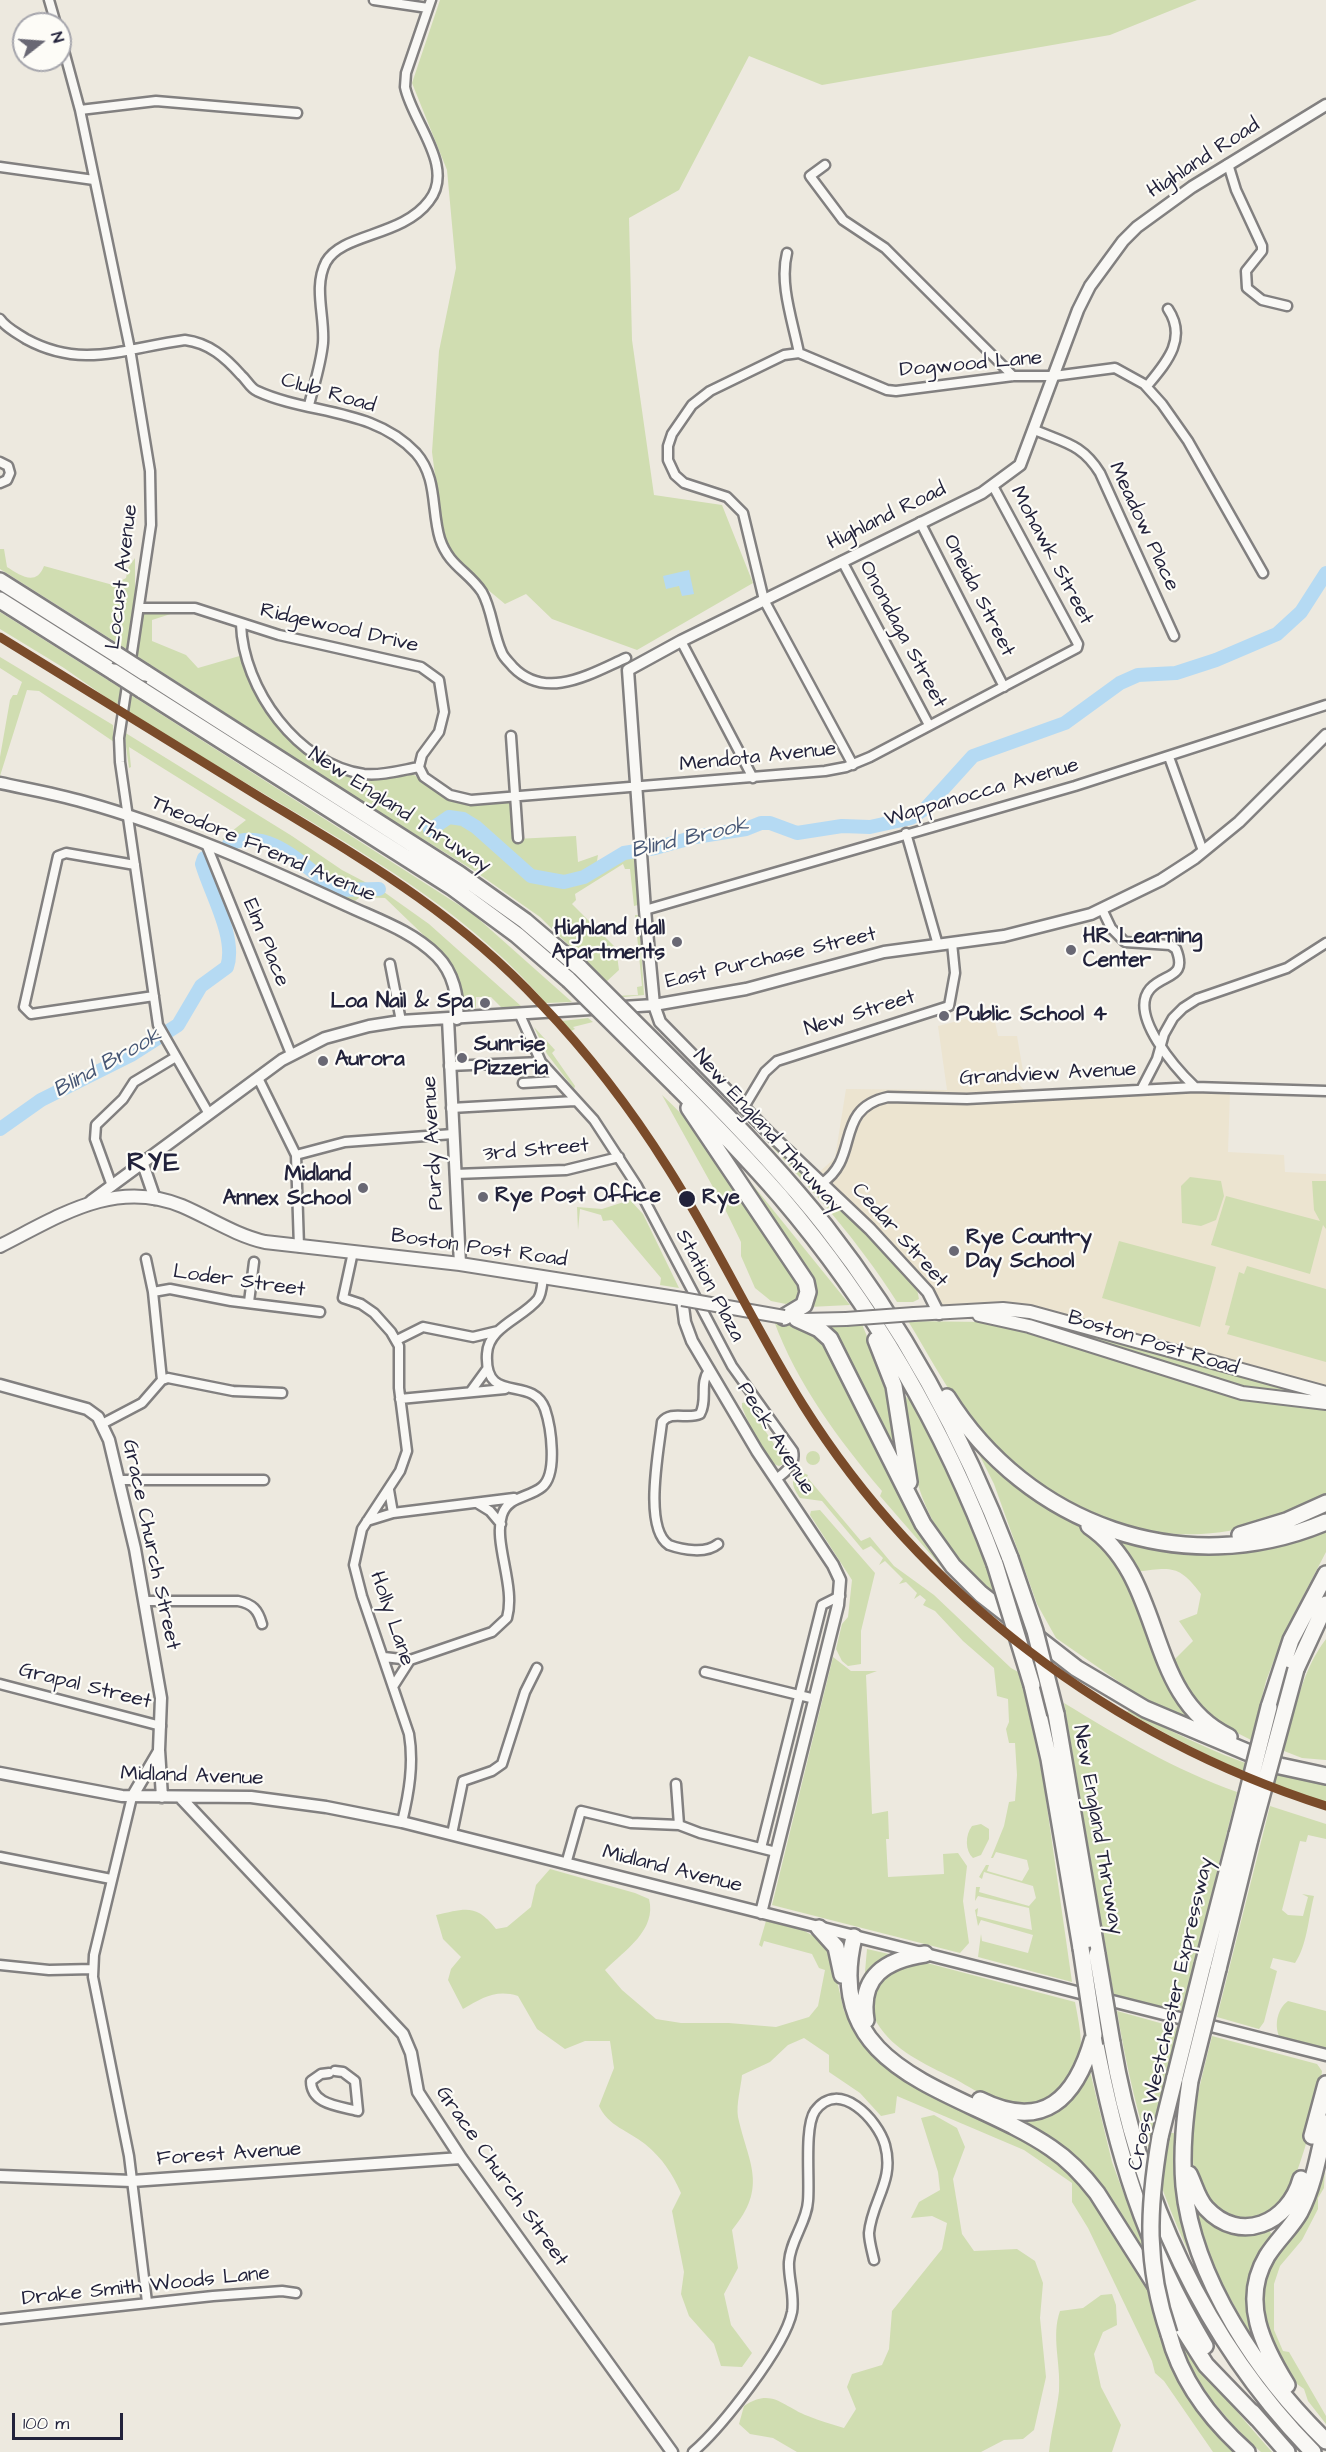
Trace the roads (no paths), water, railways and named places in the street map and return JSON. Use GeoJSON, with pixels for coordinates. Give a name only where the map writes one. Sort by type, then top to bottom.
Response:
{"type":"FeatureCollection","features":[{"type":"Feature","properties":{"kind":"highway","name":"New England Thruway"},"geometry":{"type":"LineString","coordinates":[[0,581],[459,874],[525,921],[580,968],[774,1165],[825,1226],[873,1291],[925,1375],[970,1463],[1010,1558],[1037,1640],[1056,1714],[1112,2043],[1138,2156],[1159,2213],[1186,2273],[1237,2360],[1273,2407],[1313,2452]]}},
{"type":"Feature","properties":{"kind":"highway","name":"New England Thruway"},"geometry":{"type":"LineString","coordinates":[[0,600],[452,887],[517,935],[569,980],[677,1087],[781,1197],[858,1299],[902,1365],[934,1423],[965,1489],[995,1564],[1032,1685],[1048,1760],[1109,2114],[1123,2166],[1153,2247],[1179,2301],[1207,2350],[1258,2419],[1287,2452]]}},
{"type":"Feature","properties":{"kind":"highway"},"geometry":{"type":"LineString","coordinates":[[677,1087],[701,1127],[806,1282],[808,1292],[804,1305],[790,1318],[819,1329],[835,1345],[923,1524],[961,1575],[986,1598],[1066,1660],[1122,1697],[1169,1721],[1280,1766],[1326,1776]]}},
{"type":"Feature","properties":{"kind":"highway"},"geometry":{"type":"LineString","coordinates":[[858,1299],[890,1370],[910,1483],[936,1543]]}},
{"type":"Feature","properties":{"kind":"highway"},"geometry":{"type":"LineString","coordinates":[[925,1375],[942,1390],[996,1461],[1027,1487],[1107,1539],[1126,1563],[1178,1690],[1198,1716],[1234,1739],[1296,1763],[1326,1768]]}},
{"type":"Feature","properties":{"kind":"highway"},"geometry":{"type":"LineString","coordinates":[[1186,1543],[1220,1539],[1260,1530],[1326,1503]]}},
{"type":"Feature","properties":{"kind":"highway"},"geometry":{"type":"LineString","coordinates":[[1065,1510],[1137,1537],[1222,1545],[1258,1541],[1297,1532],[1326,1521]]}},
{"type":"Feature","properties":{"kind":"highway","name":"Cross Westchester Expressway"},"geometry":{"type":"LineString","coordinates":[[1244,1836],[1269,1707],[1291,1640],[1326,1574]]}},
{"type":"Feature","properties":{"kind":"highway","name":"Cross Westchester Expressway"},"geometry":{"type":"LineString","coordinates":[[1247,2452],[1214,2417],[1179,2367],[1155,2287],[1149,2238],[1151,2196],[1160,2137],[1183,2079],[1244,1836],[1296,1669],[1326,1604]]}},
{"type":"Feature","properties":{"kind":"highway"},"geometry":{"type":"LineString","coordinates":[[1296,1669],[1326,1629]]}},
{"type":"Feature","properties":{"kind":"highway"},"geometry":{"type":"LineString","coordinates":[[819,1928],[836,1947],[847,2001],[886,2046],[903,2059],[988,2103],[1015,2112],[1042,2109],[1066,2096],[1082,2074],[1094,2035]]}},
{"type":"Feature","properties":{"kind":"highway"},"geometry":{"type":"LineString","coordinates":[[859,1938],[848,1981],[862,2021],[877,2050],[892,2064],[1042,2142],[1076,2169],[1096,2193],[1206,2365],[1258,2419]]}},
{"type":"Feature","properties":{"kind":"highway"},"geometry":{"type":"LineString","coordinates":[[862,2021],[864,1999],[875,1975],[900,1959],[925,1954]]}},
{"type":"Feature","properties":{"kind":"highway","name":"Cross Westchester Expressway"},"geometry":{"type":"LineString","coordinates":[[1183,2079],[1183,2164],[1190,2218],[1210,2280],[1268,2374],[1321,2436]]}},
{"type":"Feature","properties":{"kind":"highway"},"geometry":{"type":"LineString","coordinates":[[1183,2164],[1202,2202],[1219,2218],[1244,2226],[1270,2221],[1282,2213],[1297,2192],[1326,2084]]}},
{"type":"Feature","properties":{"kind":"highway"},"geometry":{"type":"LineString","coordinates":[[1321,2436],[1264,2345],[1257,2325],[1255,2304],[1262,2265],[1295,2220],[1307,2194],[1326,2123]]}},
{"type":"Feature","properties":{"kind":"main road","name":"Boston Post Road"},"geometry":{"type":"LineString","coordinates":[[0,1246],[91,1201],[122,1197],[155,1198],[181,1205],[240,1235],[266,1242],[460,1264],[790,1318],[846,1319],[1004,1309],[1040,1314],[1326,1393]]}},
{"type":"Feature","properties":{"kind":"main road","name":"Boston Post Road"},"geometry":{"type":"LineString","coordinates":[[969,1313],[1029,1326],[1242,1393],[1326,1403]]}},
{"type":"Feature","properties":{"kind":"street"},"geometry":{"type":"LineString","coordinates":[[309,405],[323,343],[319,286],[327,261],[340,247],[388,231],[412,218],[422,211],[437,187],[437,167],[405,87],[406,74],[429,4],[374,0]]}},
{"type":"Feature","properties":{"kind":"street","name":"Locust Avenue"},"geometry":{"type":"LineString","coordinates":[[70,72],[80,110],[130,349],[145,431],[152,501],[139,608],[119,738],[128,815],[158,1025],[174,1058],[209,1114]]}},
{"type":"Feature","properties":{"kind":"street"},"geometry":{"type":"LineString","coordinates":[[80,110],[156,101],[297,113]]}},
{"type":"Feature","properties":{"kind":"street","name":"Highland Road"},"geometry":{"type":"LineString","coordinates":[[654,1005],[635,788],[628,670],[681,641],[993,486],[1020,465],[1078,310],[1090,286],[1123,241],[1192,186],[1326,105]]}},
{"type":"Feature","properties":{"kind":"street"},"geometry":{"type":"LineString","coordinates":[[1228,164],[1236,190],[1262,246],[1262,251],[1246,271],[1247,288],[1262,300],[1287,306]]}},
{"type":"Feature","properties":{"kind":"street"},"geometry":{"type":"LineString","coordinates":[[825,165],[810,176],[843,220],[885,248],[1013,376]]}},
{"type":"Feature","properties":{"kind":"street"},"geometry":{"type":"LineString","coordinates":[[0,167],[94,180]]}},
{"type":"Feature","properties":{"kind":"street"},"geometry":{"type":"LineString","coordinates":[[787,253],[784,265],[785,280],[799,353],[784,355],[710,391],[687,411],[668,446],[670,468],[684,483],[727,497],[743,513],[764,600],[853,765]]}},
{"type":"Feature","properties":{"kind":"street"},"geometry":{"type":"LineString","coordinates":[[1146,386],[1175,347],[1174,319],[1168,309]]}},
{"type":"Feature","properties":{"kind":"street","name":"Club Road"},"geometry":{"type":"LineString","coordinates":[[0,319],[16,333],[58,353],[94,356],[185,340],[197,341],[212,347],[242,375],[253,389],[271,397],[345,413],[382,428],[404,442],[417,455],[432,484],[437,529],[444,550],[450,562],[482,593],[502,655],[520,673],[528,680],[557,685],[626,658]]}},
{"type":"Feature","properties":{"kind":"street","name":"Dogwood Lane"},"geometry":{"type":"LineString","coordinates":[[799,353],[887,390],[896,391],[1013,376],[1054,376],[1115,368],[1146,386],[1162,404],[1188,441],[1263,573]]}},
{"type":"Feature","properties":{"kind":"street","name":"Meadow Place"},"geometry":{"type":"LineString","coordinates":[[1035,430],[1082,450],[1090,456],[1100,473],[1174,636]]}},
{"type":"Feature","properties":{"kind":"street"},"geometry":{"type":"LineString","coordinates":[[0,462],[8,465],[10,474],[7,480],[0,483]]}},
{"type":"Feature","properties":{"kind":"street","name":"Mohawk Street"},"geometry":{"type":"LineString","coordinates":[[993,486],[1077,643]]}},
{"type":"Feature","properties":{"kind":"street","name":"Oneida Street"},"geometry":{"type":"LineString","coordinates":[[920,522],[1004,687]]}},
{"type":"Feature","properties":{"kind":"street","name":"Onondaga Street"},"geometry":{"type":"LineString","coordinates":[[842,561],[929,725]]}},
{"type":"Feature","properties":{"kind":"street","name":"Ridgewood Drive"},"geometry":{"type":"LineString","coordinates":[[139,608],[195,608],[241,624],[303,641],[406,662],[430,671],[441,686],[444,712],[439,732],[422,755],[419,766],[362,774],[344,769],[306,751],[282,724],[261,692],[246,652],[241,624]]}},
{"type":"Feature","properties":{"kind":"street"},"geometry":{"type":"LineString","coordinates":[[681,641],[753,778]]}},
{"type":"Feature","properties":{"kind":"street","name":"Mendota Avenue"},"geometry":{"type":"LineString","coordinates":[[516,798],[825,771],[853,765],[1074,650],[1077,643]]}},
{"type":"Feature","properties":{"kind":"street","name":"Wappanocca Avenue"},"geometry":{"type":"LineString","coordinates":[[645,910],[1169,757],[1326,705]]}},
{"type":"Feature","properties":{"kind":"street"},"geometry":{"type":"LineString","coordinates":[[952,943],[1004,936],[1102,909],[1161,880],[1239,822],[1326,735]]}},
{"type":"Feature","properties":{"kind":"street"},"geometry":{"type":"LineString","coordinates":[[511,736],[518,838]]}},
{"type":"Feature","properties":{"kind":"street"},"geometry":{"type":"LineString","coordinates":[[1169,757],[1203,851]]}},
{"type":"Feature","properties":{"kind":"street"},"geometry":{"type":"LineString","coordinates":[[419,766],[429,781],[457,799],[516,798]]}},
{"type":"Feature","properties":{"kind":"street","name":"Theodore Fremd Avenue"},"geometry":{"type":"LineString","coordinates":[[0,783],[71,798],[128,815],[298,882],[416,939],[448,970],[457,998],[452,1019]]}},
{"type":"Feature","properties":{"kind":"street"},"geometry":{"type":"LineString","coordinates":[[906,833],[938,945]]}},
{"type":"Feature","properties":{"kind":"street","name":"Elm Place"},"geometry":{"type":"LineString","coordinates":[[207,846],[291,1054]]}},
{"type":"Feature","properties":{"kind":"street"},"geometry":{"type":"LineString","coordinates":[[135,865],[66,854],[57,856],[24,1006],[31,1014],[154,996]]}},
{"type":"Feature","properties":{"kind":"street"},"geometry":{"type":"LineString","coordinates":[[1102,909],[1111,928],[1125,942],[1170,945],[1176,949],[1179,964],[1176,973],[1150,989],[1145,1000],[1145,1015],[1176,1068],[1195,1087]]}},
{"type":"Feature","properties":{"kind":"street","name":"East Purchase Street"},"geometry":{"type":"LineString","coordinates":[[91,1201],[291,1054],[339,1033],[401,1021],[654,1005],[750,988],[868,956],[952,943]]}},
{"type":"Feature","properties":{"kind":"street","name":"New Street"},"geometry":{"type":"LineString","coordinates":[[744,1107],[765,1072],[777,1061],[949,1006],[956,973],[952,943]]}},
{"type":"Feature","properties":{"kind":"street"},"geometry":{"type":"LineString","coordinates":[[1142,1088],[1157,1059],[1173,1018],[1197,999],[1287,968],[1326,943]]}},
{"type":"Feature","properties":{"kind":"street"},"geometry":{"type":"LineString","coordinates":[[390,964],[401,1021]]}},
{"type":"Feature","properties":{"kind":"street","name":"Cedar Street"},"geometry":{"type":"LineString","coordinates":[[654,1005],[664,1028],[906,1267],[928,1292],[939,1314]]}},
{"type":"Feature","properties":{"kind":"street","name":"Station Plaza"},"geometry":{"type":"LineString","coordinates":[[520,1015],[541,1062],[594,1120],[619,1157],[642,1195],[732,1366],[793,1451],[791,1465],[776,1479]]}},
{"type":"Feature","properties":{"kind":"street","name":"Purdy Avenue"},"geometry":{"type":"LineString","coordinates":[[452,1019],[449,1066],[460,1264]]}},
{"type":"Feature","properties":{"kind":"street"},"geometry":{"type":"LineString","coordinates":[[112,1186],[95,1139],[96,1125],[123,1099],[134,1082],[174,1058]]}},
{"type":"Feature","properties":{"kind":"street"},"geometry":{"type":"LineString","coordinates":[[449,1066],[541,1062]]}},
{"type":"Feature","properties":{"kind":"street"},"geometry":{"type":"LineString","coordinates":[[258,1078],[296,1155],[299,1246]]}},
{"type":"Feature","properties":{"kind":"street"},"geometry":{"type":"LineString","coordinates":[[523,1083],[556,1081]]}},
{"type":"Feature","properties":{"kind":"street","name":"Grandview Avenue"},"geometry":{"type":"LineString","coordinates":[[822,1183],[843,1162],[849,1130],[855,1118],[862,1108],[877,1099],[900,1096],[968,1099],[1195,1087],[1326,1091]]}},
{"type":"Feature","properties":{"kind":"street"},"geometry":{"type":"LineString","coordinates":[[451,1108],[575,1101]]}},
{"type":"Feature","properties":{"kind":"street"},"geometry":{"type":"LineString","coordinates":[[296,1155],[345,1142],[453,1134]]}},
{"type":"Feature","properties":{"kind":"street","name":"3rd Street"},"geometry":{"type":"LineString","coordinates":[[455,1174],[566,1170],[619,1157]]}},
{"type":"Feature","properties":{"kind":"street"},"geometry":{"type":"LineString","coordinates":[[143,1164],[155,1198]]}},
{"type":"Feature","properties":{"kind":"street"},"geometry":{"type":"LineString","coordinates":[[353,1252],[343,1298],[368,1309],[397,1340],[423,1327],[474,1337],[498,1331]]}},
{"type":"Feature","properties":{"kind":"street"},"geometry":{"type":"LineString","coordinates":[[146,1259],[153,1292],[162,1380]]}},
{"type":"Feature","properties":{"kind":"street"},"geometry":{"type":"LineString","coordinates":[[249,1302],[254,1262]]}},
{"type":"Feature","properties":{"kind":"street"},"geometry":{"type":"LineString","coordinates":[[508,1389],[497,1385],[487,1369],[490,1342],[498,1331],[538,1298],[543,1277]]}},
{"type":"Feature","properties":{"kind":"street","name":"Loder Street"},"geometry":{"type":"LineString","coordinates":[[153,1292],[170,1289],[320,1312]]}},
{"type":"Feature","properties":{"kind":"street","name":"Peck Avenue"},"geometry":{"type":"LineString","coordinates":[[682,1299],[688,1331],[709,1370],[776,1479],[833,1565],[840,1580],[840,1596],[761,1913]]}},
{"type":"Feature","properties":{"kind":"street"},"geometry":{"type":"LineString","coordinates":[[474,1337],[487,1354]]}},
{"type":"Feature","properties":{"kind":"street","name":"Holly Lane"},"geometry":{"type":"LineString","coordinates":[[397,1340],[400,1399],[407,1451],[404,1464],[358,1538],[354,1565],[411,1744],[409,1791],[402,1822]]}},
{"type":"Feature","properties":{"kind":"street"},"geometry":{"type":"LineString","coordinates":[[471,1391],[487,1369]]}},
{"type":"Feature","properties":{"kind":"street"},"geometry":{"type":"LineString","coordinates":[[709,1370],[703,1380],[704,1404],[700,1414],[691,1417],[670,1416],[662,1422],[655,1479],[656,1514],[658,1533],[669,1545],[704,1550],[718,1544]]}},
{"type":"Feature","properties":{"kind":"street"},"geometry":{"type":"LineString","coordinates":[[102,1424],[142,1403],[162,1380],[175,1378],[233,1390],[282,1393]]}},
{"type":"Feature","properties":{"kind":"street","name":"Grace Church Street"},"geometry":{"type":"LineString","coordinates":[[0,1385],[87,1409],[102,1424],[119,1480],[145,1601],[161,1698],[162,1726],[159,1750],[162,1797]]}},
{"type":"Feature","properties":{"kind":"street"},"geometry":{"type":"LineString","coordinates":[[367,1521],[393,1513],[517,1498],[535,1492],[546,1484],[551,1472],[552,1456],[546,1414],[541,1401],[527,1390],[471,1391],[400,1399]]}},
{"type":"Feature","properties":{"kind":"street"},"geometry":{"type":"LineString","coordinates":[[119,1480],[264,1480]]}},
{"type":"Feature","properties":{"kind":"street"},"geometry":{"type":"LineString","coordinates":[[389,1490],[393,1513]]}},
{"type":"Feature","properties":{"kind":"street"},"geometry":{"type":"LineString","coordinates":[[384,1657],[410,1660],[492,1632],[507,1618],[510,1596],[501,1524],[505,1509],[517,1498]]}},
{"type":"Feature","properties":{"kind":"street"},"geometry":{"type":"LineString","coordinates":[[477,1503],[490,1511],[501,1524]]}},
{"type":"Feature","properties":{"kind":"street"},"geometry":{"type":"LineString","coordinates":[[761,1848],[822,1605],[840,1596]]}},
{"type":"Feature","properties":{"kind":"street"},"geometry":{"type":"LineString","coordinates":[[145,1601],[238,1600],[246,1602],[257,1610],[262,1624]]}},
{"type":"Feature","properties":{"kind":"street"},"geometry":{"type":"LineString","coordinates":[[394,1685],[410,1660]]}},
{"type":"Feature","properties":{"kind":"street"},"geometry":{"type":"LineString","coordinates":[[452,1834],[463,1781],[492,1771],[502,1764],[522,1701],[537,1668]]}},
{"type":"Feature","properties":{"kind":"street"},"geometry":{"type":"LineString","coordinates":[[705,1672],[815,1699]]}},
{"type":"Feature","properties":{"kind":"street","name":"Grapal Street"},"geometry":{"type":"LineString","coordinates":[[0,1684],[162,1726]]}},
{"type":"Feature","properties":{"kind":"street","name":"Grace Church Street"},"geometry":{"type":"LineString","coordinates":[[132,1797],[159,1750]]}},
{"type":"Feature","properties":{"kind":"street","name":"Midland Avenue"},"geometry":{"type":"LineString","coordinates":[[0,1773],[132,1797],[251,1797],[327,1807],[402,1822],[1326,2055]]}},
{"type":"Feature","properties":{"kind":"street"},"geometry":{"type":"LineString","coordinates":[[676,1784],[679,1825]]}},
{"type":"Feature","properties":{"kind":"street"},"geometry":{"type":"LineString","coordinates":[[132,1797],[111,1880],[93,1969],[132,2181],[147,2302]]}},
{"type":"Feature","properties":{"kind":"street","name":"Grace Church Street"},"geometry":{"type":"LineString","coordinates":[[180,1797],[403,2034],[411,2053],[418,2092],[461,2158],[672,2452]]}},
{"type":"Feature","properties":{"kind":"street"},"geometry":{"type":"LineString","coordinates":[[566,1864],[581,1810],[631,1823],[679,1825],[700,1833],[776,1852]]}},
{"type":"Feature","properties":{"kind":"street"},"geometry":{"type":"LineString","coordinates":[[0,1857],[111,1880]]}},
{"type":"Feature","properties":{"kind":"street"},"geometry":{"type":"LineString","coordinates":[[0,1965],[49,1970],[93,1969]]}},
{"type":"Feature","properties":{"kind":"street"},"geometry":{"type":"LineString","coordinates":[[332,2072],[343,2072],[355,2081],[358,2111],[322,2103],[315,2095],[311,2080],[321,2073],[332,2072]]}},
{"type":"Feature","properties":{"kind":"street"},"geometry":{"type":"LineString","coordinates":[[693,2452],[731,2409],[781,2342],[792,2311],[789,2260],[808,2205],[811,2127],[814,2112],[824,2103],[849,2101],[864,2111],[880,2132],[885,2146],[887,2178],[869,2234],[873,2260]]}},
{"type":"Feature","properties":{"kind":"street","name":"Forest Avenue"},"geometry":{"type":"LineString","coordinates":[[0,2176],[132,2181],[461,2158]]}},
{"type":"Feature","properties":{"kind":"street","name":"Drake Smith Woods Lane"},"geometry":{"type":"LineString","coordinates":[[0,2319],[147,2302],[282,2291],[296,2294]]}},
{"type":"Feature","properties":{"kind":"water"},"geometry":{"type":"Polygon","coordinates":[[[689,570],[694,594],[682,596],[679,586],[666,589],[663,576],[689,570]]]}},
{"type":"Feature","properties":{"kind":"waterway","name":"Blind Brook"},"geometry":{"type":"LineString","coordinates":[[430,830],[449,817],[463,819],[476,827],[531,876],[564,882],[584,877],[624,853],[655,848],[695,837],[746,829],[761,823],[770,823],[797,833],[842,826],[870,827],[911,818],[926,808],[973,756],[1065,723],[1120,683],[1138,675],[1176,673],[1216,660],[1277,634],[1301,612],[1326,573]]}},
{"type":"Feature","properties":{"kind":"waterway","name":"Blind Brook"},"geometry":{"type":"LineString","coordinates":[[229,844],[245,840],[259,840],[273,845],[300,861],[337,890],[379,889]]}},
{"type":"Feature","properties":{"kind":"waterway","name":"Blind Brook"},"geometry":{"type":"LineString","coordinates":[[0,1129],[41,1100],[131,1055],[178,1025],[201,986],[227,967],[229,955],[226,929],[202,864],[204,858]]}},
{"type":"Feature","properties":{"kind":"place","name":"Highland Hall Apartments"},"geometry":{"type":"Point","coordinates":[677,942]}},
{"type":"Feature","properties":{"kind":"place","name":"HR Learning Center"},"geometry":{"type":"Point","coordinates":[1071,950]}},
{"type":"Feature","properties":{"kind":"place","name":"Loa Nail & Spa"},"geometry":{"type":"Point","coordinates":[485,1003]}},
{"type":"Feature","properties":{"kind":"place","name":"Public School 4"},"geometry":{"type":"Point","coordinates":[944,1016]}},
{"type":"Feature","properties":{"kind":"place","name":"Sunrise Pizzeria"},"geometry":{"type":"Point","coordinates":[462,1058]}},
{"type":"Feature","properties":{"kind":"place","name":"Aurora"},"geometry":{"type":"Point","coordinates":[323,1061]}},
{"type":"Feature","properties":{"kind":"place","name":"Midland Annex School"},"geometry":{"type":"Point","coordinates":[363,1188]}},
{"type":"Feature","properties":{"kind":"place","name":"Rye Post Office"},"geometry":{"type":"Point","coordinates":[483,1197]}},
{"type":"Feature","properties":{"kind":"place","name":"Rye"},"geometry":{"type":"Point","coordinates":[687,1199]}},
{"type":"Feature","properties":{"kind":"place","name":"Rye Country Day School"},"geometry":{"type":"Point","coordinates":[954,1251]}},
{"type":"Feature","properties":{"kind":"district","name":"RYE"},"geometry":{"type":"Point","coordinates":[154,1164]}}]}
